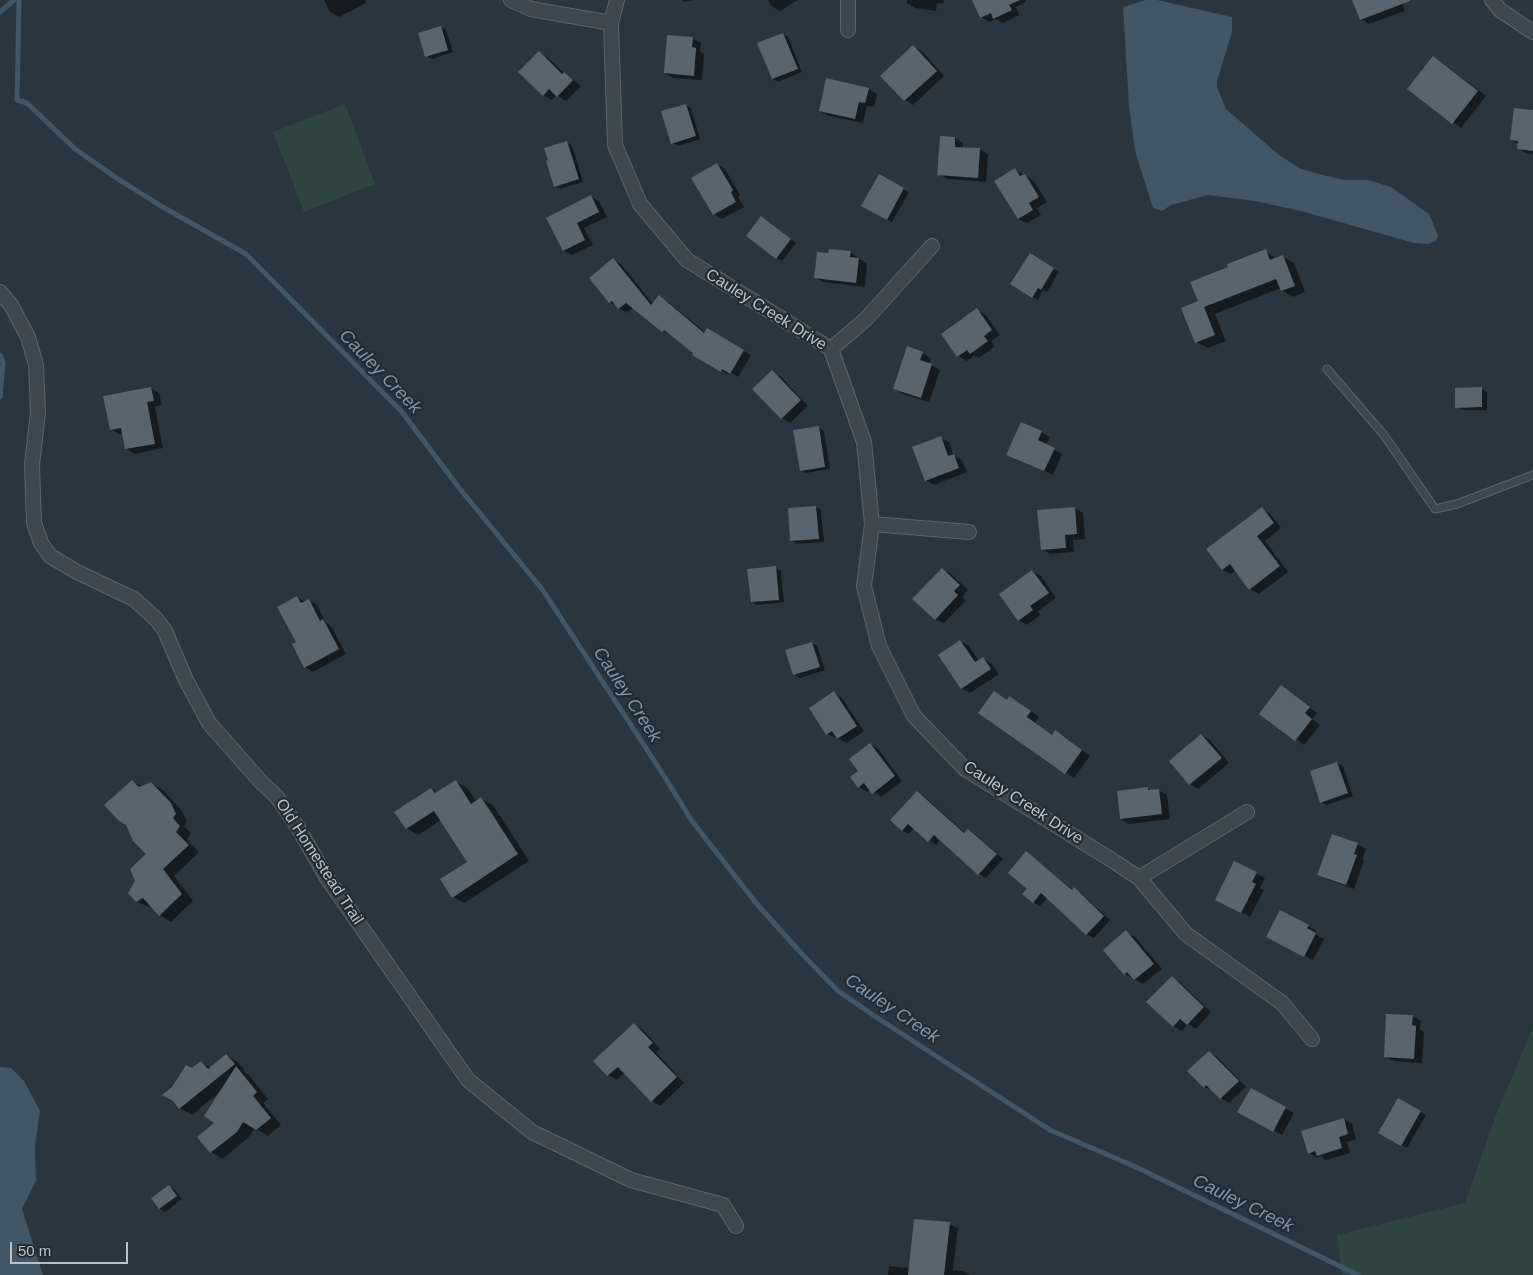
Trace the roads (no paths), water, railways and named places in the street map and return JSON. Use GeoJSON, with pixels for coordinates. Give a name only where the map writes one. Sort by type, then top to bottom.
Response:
{"type":"FeatureCollection","features":[{"type":"Feature","properties":{"kind":"street"},"geometry":{"type":"LineString","coordinates":[[511,0],[531,9],[610,23]]}},
{"type":"Feature","properties":{"kind":"street","name":"Cauley Creek Drive"},"geometry":{"type":"LineString","coordinates":[[617,0],[610,23],[615,146],[640,204],[687,260],[831,349],[864,442],[872,524],[864,586],[879,646],[914,716],[965,769],[1139,878],[1186,934],[1282,1003],[1312,1039]]}},
{"type":"Feature","properties":{"kind":"street"},"geometry":{"type":"LineString","coordinates":[[848,0],[848,30]]}},
{"type":"Feature","properties":{"kind":"street"},"geometry":{"type":"LineString","coordinates":[[1492,0],[1500,10],[1533,32]]}},
{"type":"Feature","properties":{"kind":"street"},"geometry":{"type":"LineString","coordinates":[[831,349],[866,320],[932,246]]}},
{"type":"Feature","properties":{"kind":"street","name":"Old Homestead Trail"},"geometry":{"type":"LineString","coordinates":[[0,292],[11,305],[28,337],[36,365],[38,412],[32,465],[34,523],[41,543],[50,556],[77,572],[134,599],[156,619],[164,631],[185,678],[209,723],[261,782],[277,797],[297,826],[327,878],[468,1080],[532,1132],[631,1180],[723,1205],[736,1226]]}},
{"type":"Feature","properties":{"kind":"street"},"geometry":{"type":"LineString","coordinates":[[872,524],[969,532]]}},
{"type":"Feature","properties":{"kind":"street"},"geometry":{"type":"LineString","coordinates":[[1139,878],[1247,812]]}},
{"type":"Feature","properties":{"kind":"lane"},"geometry":{"type":"LineString","coordinates":[[1327,369],[1384,434],[1435,509],[1457,504],[1533,475]]}},
{"type":"Feature","properties":{"kind":"water"},"geometry":{"type":"Polygon","coordinates":[[[1146,0],[1157,0],[1232,17],[1232,32],[1217,81],[1217,87],[1226,109],[1279,155],[1299,168],[1345,180],[1368,180],[1391,187],[1429,214],[1438,235],[1436,241],[1428,244],[1414,243],[1301,211],[1255,201],[1208,195],[1171,205],[1162,211],[1153,208],[1135,151],[1129,106],[1123,7],[1146,0]]]}},
{"type":"Feature","properties":{"kind":"water"},"geometry":{"type":"Polygon","coordinates":[[[0,1067],[11,1068],[24,1081],[40,1111],[35,1146],[36,1181],[22,1209],[43,1275],[0,1275],[0,1067]]]}},
{"type":"Feature","properties":{"kind":"waterway"},"geometry":{"type":"LineString","coordinates":[[0,12],[14,0]]}},
{"type":"Feature","properties":{"kind":"waterway","name":"Cauley Creek"},"geometry":{"type":"LineString","coordinates":[[19,0],[17,100],[27,103],[75,149],[118,179],[161,206],[246,254],[402,412],[460,489],[542,589],[692,821],[756,903],[838,991],[1050,1130],[1136,1167],[1358,1275]]}},
{"type":"Feature","properties":{"kind":"waterway"},"geometry":{"type":"LineString","coordinates":[[0,355],[3,362],[0,397]]}}]}
